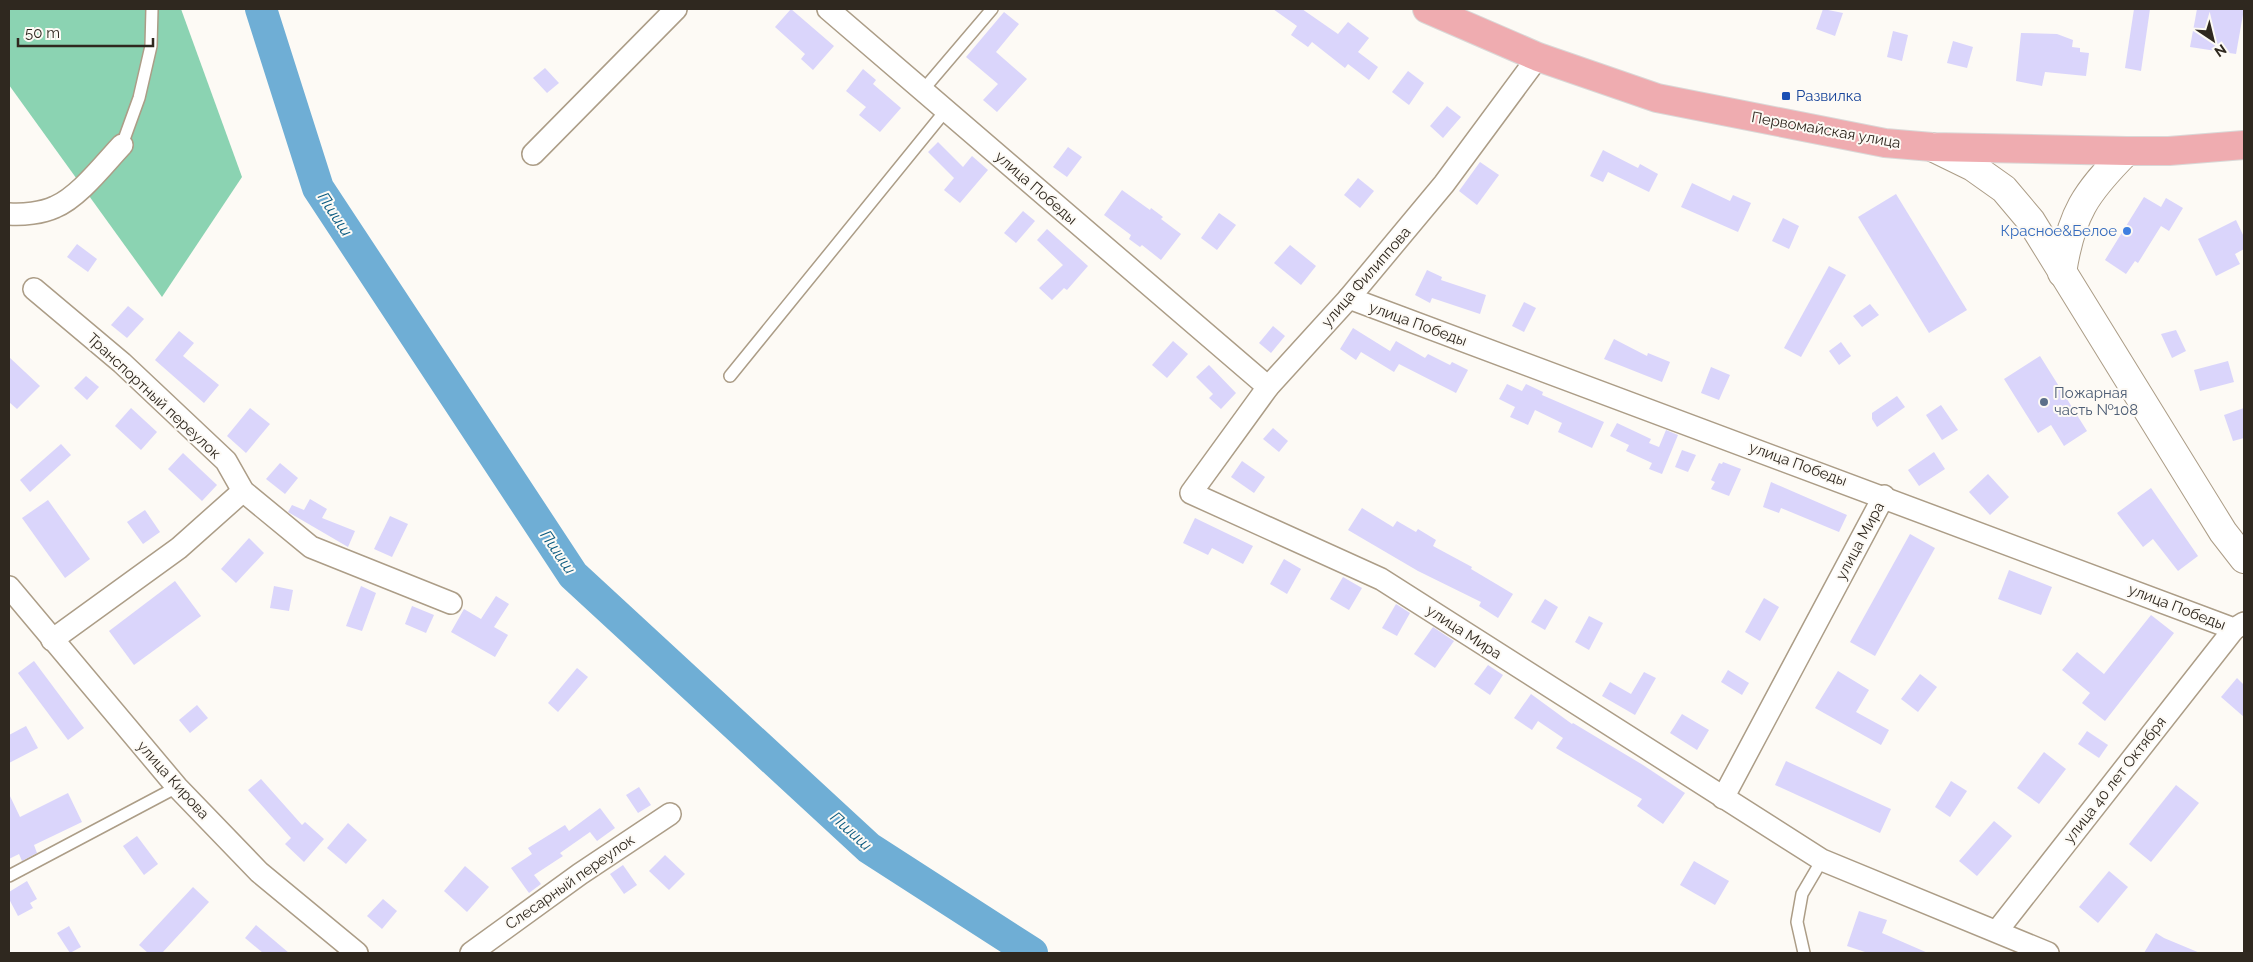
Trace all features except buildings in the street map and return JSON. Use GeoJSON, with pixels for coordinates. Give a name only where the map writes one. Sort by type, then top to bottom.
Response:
{"type":"FeatureCollection","features":[{"type":"Feature","properties":{"kind":"main road","name":"Первомайская улица"},"geometry":{"type":"LineString","coordinates":[[1427,9],[1538,57],[1657,98],[1886,142],[1932,148],[2127,151],[2169,151],[2244,145]]}},
{"type":"Feature","properties":{"kind":"main road"},"geometry":{"type":"LineString","coordinates":[[1932,148],[1973,167],[2004,189],[2031,221],[2223,532],[2244,559]]}},
{"type":"Feature","properties":{"kind":"main road"},"geometry":{"type":"LineString","coordinates":[[2062,273],[2068,239],[2080,207],[2100,178],[2127,151]]}},
{"type":"Feature","properties":{"kind":"street"},"geometry":{"type":"LineString","coordinates":[[533,154],[676,9]]}},
{"type":"Feature","properties":{"kind":"street","name":"улица Победы"},"geometry":{"type":"LineString","coordinates":[[828,9],[1268,387]]}},
{"type":"Feature","properties":{"kind":"street","name":"улица Филиппова"},"geometry":{"type":"LineString","coordinates":[[1191,494],[1268,387],[1349,298],[1444,184],[1538,57]]}},
{"type":"Feature","properties":{"kind":"street"},"geometry":{"type":"LineString","coordinates":[[9,214],[23,215],[55,207],[77,191],[122,146]]}},
{"type":"Feature","properties":{"kind":"street","name":"Транспортный переулок"},"geometry":{"type":"LineString","coordinates":[[34,289],[122,363],[226,461],[243,491],[311,547],[451,602]]}},
{"type":"Feature","properties":{"kind":"street","name":"улица Победы"},"geometry":{"type":"LineString","coordinates":[[1349,298],[2239,626]]}},
{"type":"Feature","properties":{"kind":"street"},"geometry":{"type":"LineString","coordinates":[[52,640],[179,548],[243,491]]}},
{"type":"Feature","properties":{"kind":"street","name":"улица Мира"},"geometry":{"type":"LineString","coordinates":[[1191,494],[1381,579],[1822,860],[2048,953]]}},
{"type":"Feature","properties":{"kind":"street","name":"улица Мира"},"geometry":{"type":"LineString","coordinates":[[1723,798],[1884,496]]}},
{"type":"Feature","properties":{"kind":"street","name":"улица Кирова"},"geometry":{"type":"LineString","coordinates":[[9,587],[176,787],[259,872],[354,952]]}},
{"type":"Feature","properties":{"kind":"street","name":"улица 40 лет Октября"},"geometry":{"type":"LineString","coordinates":[[1997,931],[2239,626]]}},
{"type":"Feature","properties":{"kind":"street","name":"Слесарный переулок"},"geometry":{"type":"LineString","coordinates":[[471,953],[580,874],[670,814]]}},
{"type":"Feature","properties":{"kind":"lane"},"geometry":{"type":"LineString","coordinates":[[122,146],[139,98],[151,46],[152,9]]}},
{"type":"Feature","properties":{"kind":"lane"},"geometry":{"type":"LineString","coordinates":[[923,90],[992,9]]}},
{"type":"Feature","properties":{"kind":"lane"},"geometry":{"type":"LineString","coordinates":[[730,376],[946,110]]}},
{"type":"Feature","properties":{"kind":"lane"},"geometry":{"type":"LineString","coordinates":[[9,876],[176,787]]}},
{"type":"Feature","properties":{"kind":"lane"},"geometry":{"type":"LineString","coordinates":[[1804,953],[1797,922],[1798,912],[1802,894],[1822,860]]}},
{"type":"Feature","properties":{"kind":"green space"},"geometry":{"type":"Polygon","coordinates":[[[9,9],[181,9],[242,177],[162,297],[9,85],[9,9]]]}},
{"type":"Feature","properties":{"kind":"waterway","name":"Пшиш"},"geometry":{"type":"LineString","coordinates":[[261,9],[318,188],[573,575],[869,848],[1032,953]]}},
{"type":"Feature","properties":{"kind":"place","name":"Развилка"},"geometry":{"type":"Point","coordinates":[1786,96]}},
{"type":"Feature","properties":{"kind":"place","name":"Красное&Белое"},"geometry":{"type":"Point","coordinates":[2127,231]}},
{"type":"Feature","properties":{"kind":"place","name":"Пожарная часть №108"},"geometry":{"type":"Point","coordinates":[2044,402]}}]}
